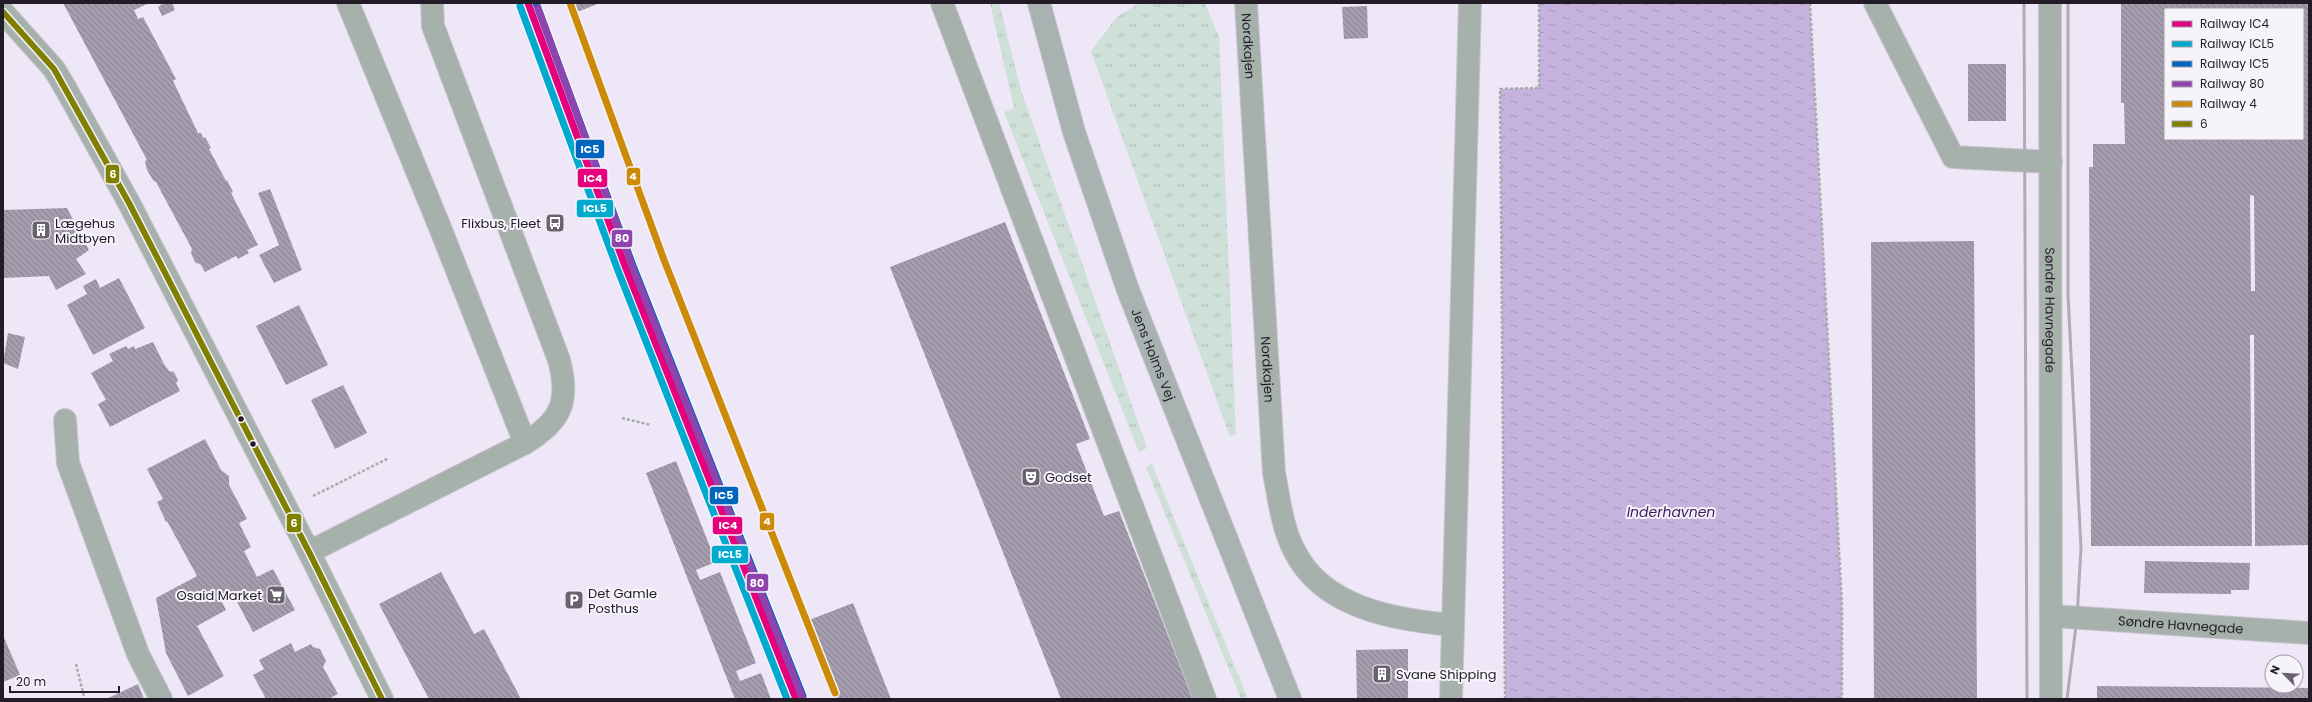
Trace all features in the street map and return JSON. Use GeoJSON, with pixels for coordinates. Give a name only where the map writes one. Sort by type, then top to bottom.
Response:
{"type":"FeatureCollection","features":[{"type":"Feature","properties":{"kind":"main road","name":"Jens Holms Vej"},"geometry":{"type":"LineString","coordinates":[[1038,3],[1074,132],[1128,290],[1290,699]]}},
{"type":"Feature","properties":{"kind":"street"},"geometry":{"type":"LineString","coordinates":[[348,3],[441,230],[525,443]]}},
{"type":"Feature","properties":{"kind":"street"},"geometry":{"type":"LineString","coordinates":[[309,552],[525,443],[545,430],[552,422],[562,400],[564,386],[562,372],[433,26],[432,3]]}},
{"type":"Feature","properties":{"kind":"street"},"geometry":{"type":"LineString","coordinates":[[942,3],[1205,699]]}},
{"type":"Feature","properties":{"kind":"street","name":"Nordkajen"},"geometry":{"type":"LineString","coordinates":[[1246,3],[1274,473],[1284,522],[1294,550],[1312,575],[1328,591],[1369,609],[1417,621],[1453,624]]}},
{"type":"Feature","properties":{"kind":"street"},"geometry":{"type":"LineString","coordinates":[[1451,699],[1470,3]]}},
{"type":"Feature","properties":{"kind":"street"},"geometry":{"type":"LineString","coordinates":[[1875,3],[1953,157],[2051,162]]}},
{"type":"Feature","properties":{"kind":"street","name":"Søndre Havnegade"},"geometry":{"type":"LineString","coordinates":[[2050,3],[2051,699]]}},
{"type":"Feature","properties":{"kind":"street"},"geometry":{"type":"LineString","coordinates":[[3,12],[54,69],[129,203],[309,552],[382,699]]}},
{"type":"Feature","properties":{"kind":"street"},"geometry":{"type":"LineString","coordinates":[[65,420],[68,463],[138,654],[161,699]]}},
{"type":"Feature","properties":{"kind":"street","name":"Søndre Havnegade"},"geometry":{"type":"LineString","coordinates":[[2052,616],[2309,633]]}},
{"type":"Feature","properties":{"kind":"path"},"geometry":{"type":"LineString","coordinates":[[1505,699],[1500,89],[1539,88],[1538,3]]}},
{"type":"Feature","properties":{"kind":"path"},"geometry":{"type":"LineString","coordinates":[[1810,3],[1841,582],[1842,699]]}},
{"type":"Feature","properties":{"kind":"path"},"geometry":{"type":"LineString","coordinates":[[622,418],[651,425]]}},
{"type":"Feature","properties":{"kind":"path"},"geometry":{"type":"LineString","coordinates":[[286,510],[389,458]]}},
{"type":"Feature","properties":{"kind":"path"},"geometry":{"type":"LineString","coordinates":[[76,664],[84,697]]}},
{"type":"Feature","properties":{"kind":"green space"},"geometry":{"type":"Polygon","coordinates":[[[990,3],[999,3],[1021,90],[1147,448],[1139,452],[1004,112],[1014,108],[990,3]]]}},
{"type":"Feature","properties":{"kind":"green space"},"geometry":{"type":"Polygon","coordinates":[[[1139,3],[1205,3],[1219,37],[1236,434],[1230,437],[1091,51],[1117,17],[1139,3]]]}},
{"type":"Feature","properties":{"kind":"green space"},"geometry":{"type":"Polygon","coordinates":[[[1152,464],[1248,699],[1241,699],[1146,467],[1152,464]]]}},
{"type":"Feature","properties":{"kind":"water","name":"Inderhavnen"},"geometry":{"type":"Polygon","coordinates":[[[1539,3],[1810,3],[1842,605],[1842,699],[1505,699],[1500,89],[1539,88],[1539,3]]]}},
{"type":"Feature","properties":{"kind":"building"},"geometry":{"type":"Polygon","coordinates":[[[63,3],[149,3],[134,10],[138,19],[143,17],[176,79],[173,81],[198,133],[201,133],[203,138],[205,137],[211,148],[209,149],[233,192],[231,193],[258,245],[247,250],[249,253],[238,259],[236,256],[205,272],[201,265],[195,262],[191,253],[192,249],[156,182],[147,170],[145,161],[147,160],[63,3]]]}},
{"type":"Feature","properties":{"kind":"building"},"geometry":{"type":"Polygon","coordinates":[[[164,3],[172,3],[175,10],[162,16],[158,7],[164,3]]]}},
{"type":"Feature","properties":{"kind":"building"},"geometry":{"type":"Polygon","coordinates":[[[568,3],[600,3],[572,14],[568,3]]]}},
{"type":"Feature","properties":{"kind":"building"},"geometry":{"type":"Polygon","coordinates":[[[2121,3],[2309,3],[2309,545],[2255,546],[2254,335],[2250,335],[2252,546],[2091,546],[2089,167],[2093,167],[2093,144],[2125,144],[2124,103],[2121,103],[2121,3]],[[2250,195],[2251,291],[2255,291],[2254,196],[2250,195]]]}},
{"type":"Feature","properties":{"kind":"building"},"geometry":{"type":"Polygon","coordinates":[[[1367,6],[1368,38],[1344,39],[1342,7],[1367,6]]]}},
{"type":"Feature","properties":{"kind":"building"},"geometry":{"type":"Polygon","coordinates":[[[1968,64],[2006,64],[2006,121],[1968,121],[1968,64]]]}},
{"type":"Feature","properties":{"kind":"building"},"geometry":{"type":"Polygon","coordinates":[[[270,189],[302,270],[274,283],[259,255],[279,245],[258,193],[270,189]]]}},
{"type":"Feature","properties":{"kind":"building","name":"Lægehus Midtbyen"},"geometry":{"type":"Polygon","coordinates":[[[67,208],[89,250],[76,259],[86,274],[56,290],[49,276],[3,278],[3,210],[67,208]]]}},
{"type":"Feature","properties":{"kind":"building","name":"Godset"},"geometry":{"type":"Polygon","coordinates":[[[1005,222],[1090,439],[1076,444],[1104,516],[1119,511],[1193,699],[1061,699],[890,267],[1005,222]]]}},
{"type":"Feature","properties":{"kind":"building"},"geometry":{"type":"Polygon","coordinates":[[[1974,241],[1977,699],[1874,699],[1871,242],[1974,241]]]}},
{"type":"Feature","properties":{"kind":"building"},"geometry":{"type":"Polygon","coordinates":[[[119,278],[145,328],[93,355],[67,305],[87,294],[83,286],[96,279],[100,288],[119,278]]]}},
{"type":"Feature","properties":{"kind":"building"},"geometry":{"type":"Polygon","coordinates":[[[299,305],[328,365],[286,385],[256,326],[299,305]]]}},
{"type":"Feature","properties":{"kind":"building"},"geometry":{"type":"Polygon","coordinates":[[[8,333],[25,337],[18,369],[3,363],[8,333]]]}},
{"type":"Feature","properties":{"kind":"building"},"geometry":{"type":"Polygon","coordinates":[[[153,342],[164,364],[169,371],[174,372],[178,380],[176,383],[180,391],[110,427],[98,404],[106,400],[91,373],[113,361],[109,354],[126,346],[128,349],[134,346],[135,349],[153,342]]]}},
{"type":"Feature","properties":{"kind":"building"},"geometry":{"type":"Polygon","coordinates":[[[343,385],[367,433],[335,449],[311,400],[343,385]]]}},
{"type":"Feature","properties":{"kind":"building"},"geometry":{"type":"Polygon","coordinates":[[[205,439],[221,470],[229,476],[229,485],[247,519],[239,523],[251,547],[244,551],[257,577],[273,569],[295,610],[253,632],[232,592],[220,598],[226,610],[197,626],[224,676],[188,696],[166,653],[156,598],[197,576],[167,521],[166,522],[157,502],[163,499],[147,469],[205,439]]]}},
{"type":"Feature","properties":{"kind":"building"},"geometry":{"type":"Polygon","coordinates":[[[676,461],[716,562],[696,570],[700,580],[720,572],[756,663],[736,671],[740,681],[761,673],[771,699],[735,699],[646,473],[676,461]]]}},
{"type":"Feature","properties":{"kind":"building"},"geometry":{"type":"Polygon","coordinates":[[[2145,561],[2250,563],[2249,590],[2231,590],[2231,594],[2144,593],[2145,561]]]}},
{"type":"Feature","properties":{"kind":"building"},"geometry":{"type":"Polygon","coordinates":[[[441,572],[474,634],[484,629],[521,699],[429,699],[379,604],[441,572]]]}},
{"type":"Feature","properties":{"kind":"building"},"geometry":{"type":"Polygon","coordinates":[[[853,603],[891,699],[834,699],[804,622],[853,603]]]}},
{"type":"Feature","properties":{"kind":"building"},"geometry":{"type":"Polygon","coordinates":[[[3,635],[20,675],[3,682],[3,635]]]}},
{"type":"Feature","properties":{"kind":"building"},"geometry":{"type":"Polygon","coordinates":[[[291,643],[295,652],[311,644],[313,647],[320,649],[326,661],[323,667],[338,694],[328,699],[266,699],[253,675],[264,669],[259,660],[291,643]]]}},
{"type":"Feature","properties":{"kind":"building","name":"Svane Shipping"},"geometry":{"type":"Polygon","coordinates":[[[1408,649],[1408,699],[1357,699],[1356,650],[1408,649]]]}},
{"type":"Feature","properties":{"kind":"building"},"geometry":{"type":"Polygon","coordinates":[[[138,684],[144,699],[106,699],[138,684]]]}},
{"type":"Feature","properties":{"kind":"building"},"geometry":{"type":"Polygon","coordinates":[[[2097,686],[2264,688],[2264,694],[2304,694],[2304,688],[2309,688],[2309,699],[2097,699],[2097,686]]]}},
{"type":"Feature","properties":{"kind":"railway"},"geometry":{"type":"LineString","coordinates":[[2024,3],[2027,699]]}},
{"type":"Feature","properties":{"kind":"railway"},"geometry":{"type":"LineString","coordinates":[[2067,699],[2077,618],[2081,548],[2068,295],[2068,3]]}},
{"type":"Feature","properties":{"kind":"rail line","name":"IC4"},"geometry":{"type":"LineString","coordinates":[[528,3],[625,266],[796,699]]}},
{"type":"Feature","properties":{"kind":"rail line","name":"IC5"},"geometry":{"type":"LineString","coordinates":[[536,3],[632,263],[803,696]]}},
{"type":"Feature","properties":{"kind":"rail line","name":"4"},"geometry":{"type":"LineString","coordinates":[[570,3],[664,260],[835,693]]}},
{"type":"Feature","properties":{"kind":"rail line","name":"ICL5"},"geometry":{"type":"LineString","coordinates":[[520,6],[617,268],[787,699]]}},
{"type":"Feature","properties":{"kind":"rail line","name":"80"},"geometry":{"type":"LineString","coordinates":[[538,8],[634,271],[803,699]]}},
{"type":"Feature","properties":{"kind":"transit line","name":"6"},"geometry":{"type":"LineString","coordinates":[[3,12],[54,69],[129,203],[309,552],[382,699]]}},
{"type":"Feature","properties":{"kind":"place","name":"Flixbus, Fleet"},"geometry":{"type":"Point","coordinates":[555,223]}},
{"type":"Feature","properties":{"kind":"place","name":"Lægehus Midtbyen"},"geometry":{"type":"Point","coordinates":[41,230]}},
{"type":"Feature","properties":{"kind":"place","name":"Godset"},"geometry":{"type":"Point","coordinates":[1031,477]}},
{"type":"Feature","properties":{"kind":"place","name":"Osaid Market"},"geometry":{"type":"Point","coordinates":[276,595]}},
{"type":"Feature","properties":{"kind":"place","name":"Det Gamle Posthus"},"geometry":{"type":"Point","coordinates":[574,600]}},
{"type":"Feature","properties":{"kind":"place","name":"Svane Shipping"},"geometry":{"type":"Point","coordinates":[1382,674]}}]}
